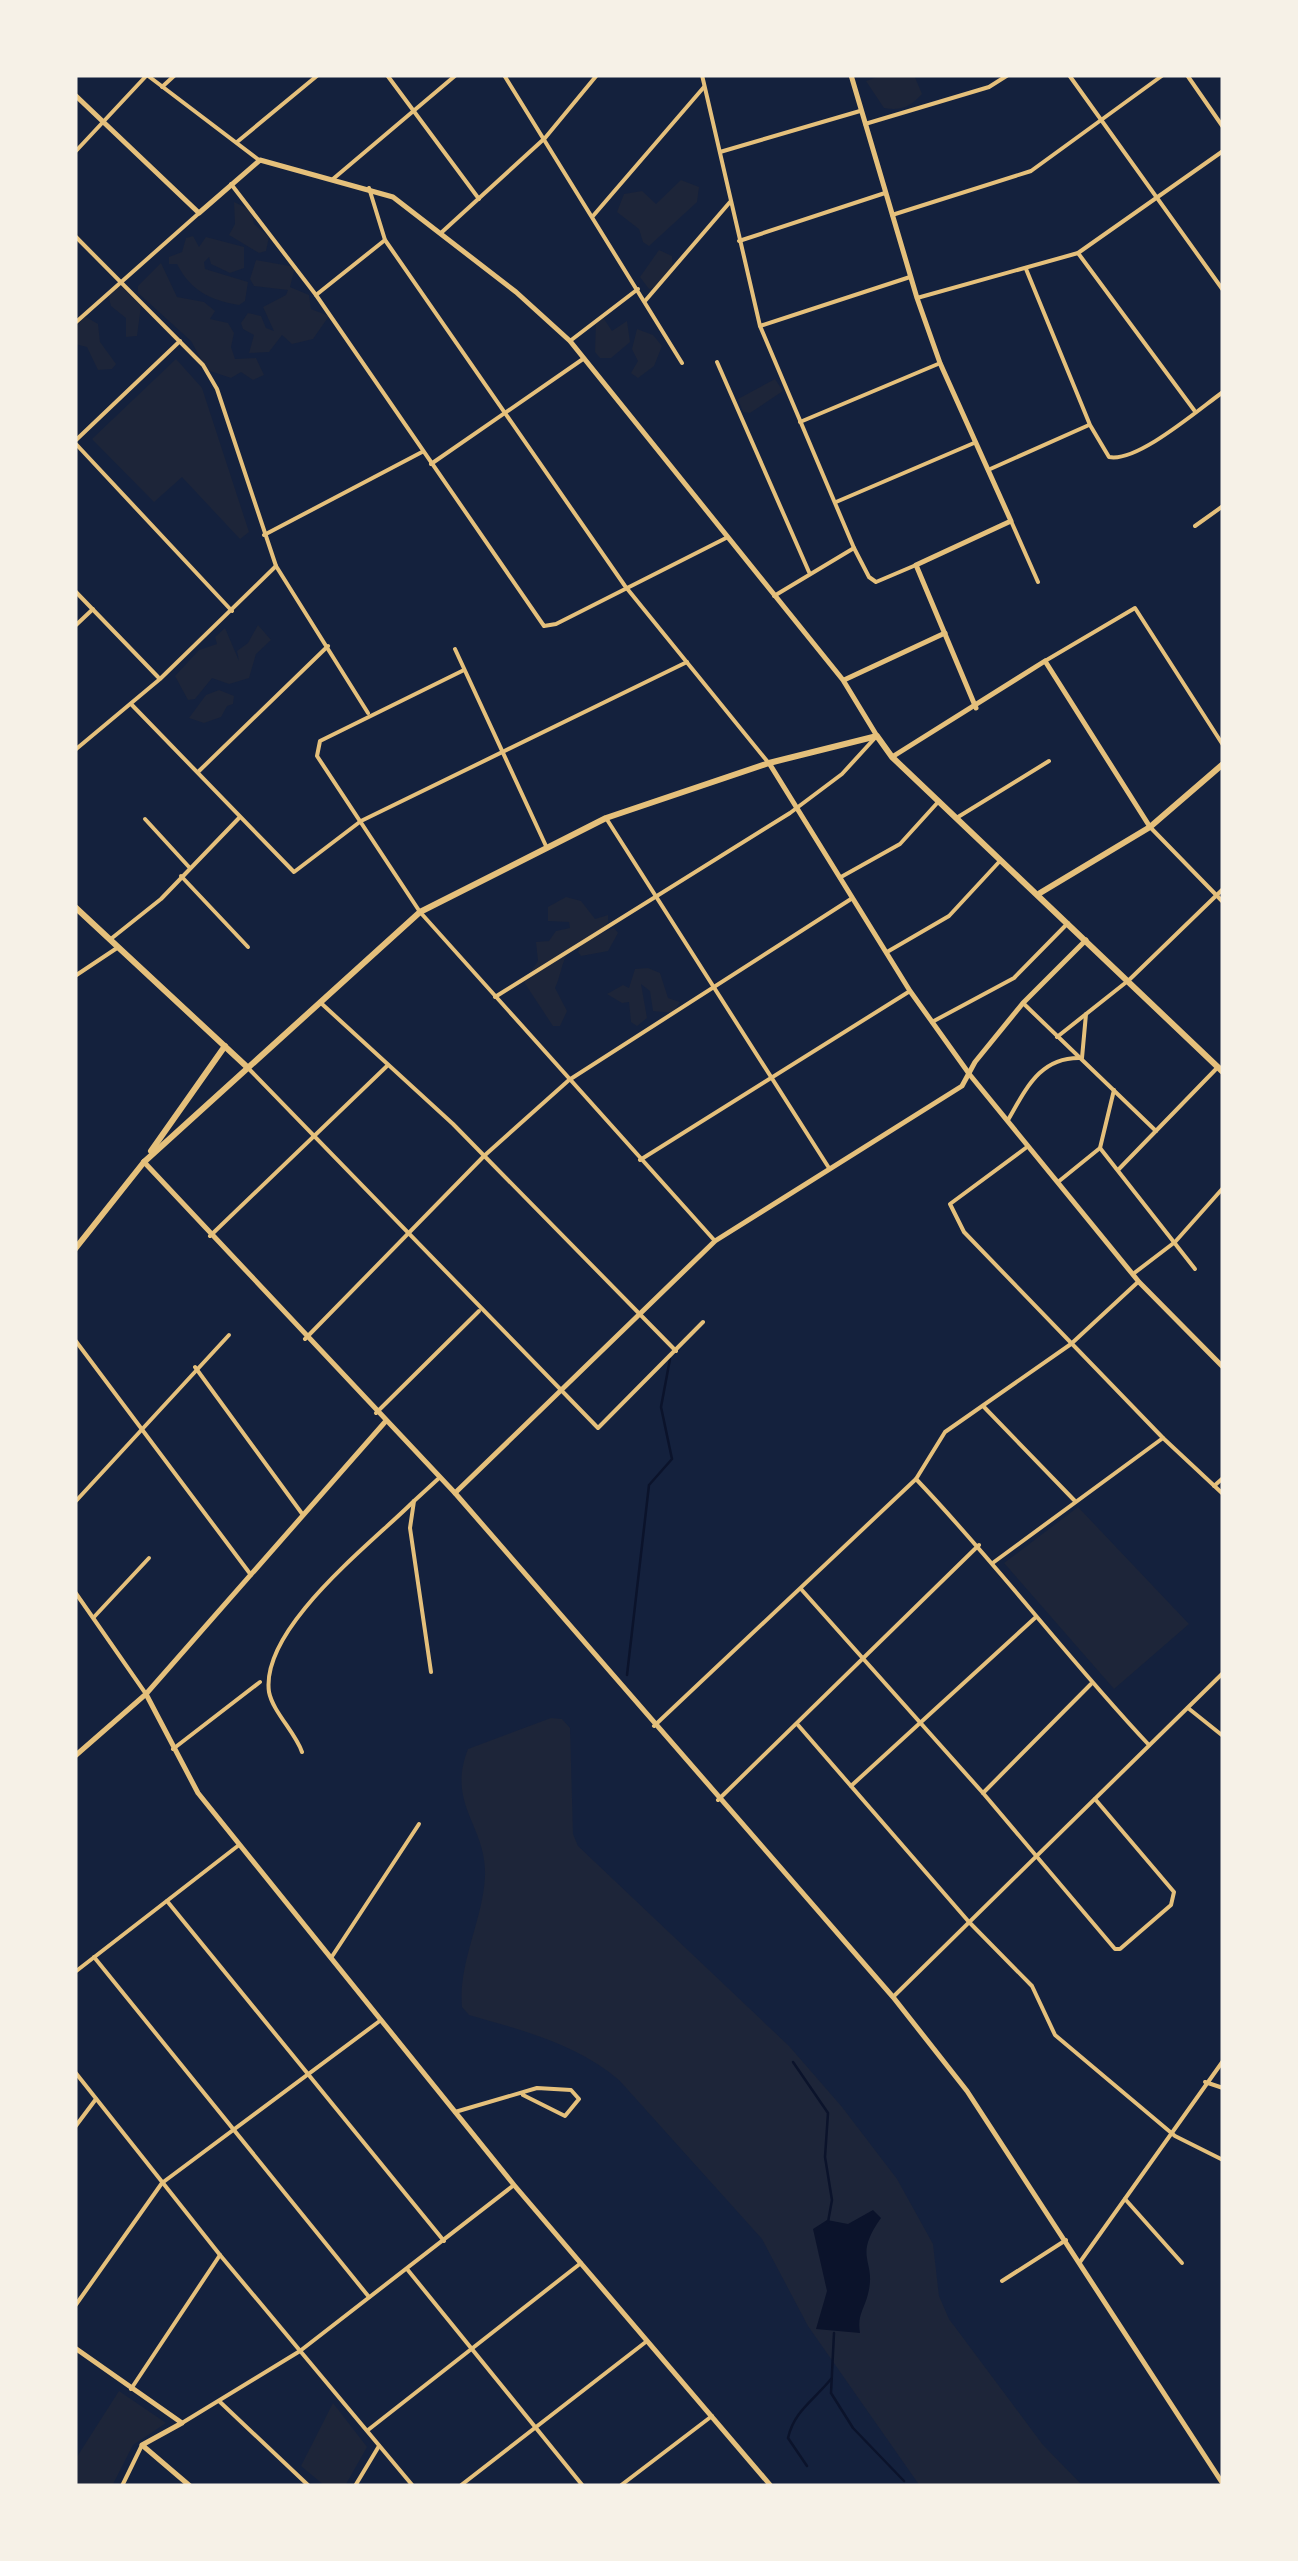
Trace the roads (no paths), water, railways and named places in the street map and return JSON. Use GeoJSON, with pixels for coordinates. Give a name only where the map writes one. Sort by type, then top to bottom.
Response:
{"type":"FeatureCollection","features":[{"type":"Feature","properties":{"kind":"main road"},"geometry":{"type":"LineString","coordinates":[[144,1162],[318,1000],[420,912],[606,818],[768,763],[877,736],[892,757],[1040,894],[1220,1070]]}},
{"type":"Feature","properties":{"kind":"main road"},"geometry":{"type":"LineString","coordinates":[[1040,894],[1150,827],[1223,764]]}},
{"type":"Feature","properties":{"kind":"main road"},"geometry":{"type":"LineString","coordinates":[[75,907],[246,1066]]}},
{"type":"Feature","properties":{"kind":"main road"},"geometry":{"type":"LineString","coordinates":[[75,1250],[144,1162],[225,1046]]}},
{"type":"Feature","properties":{"kind":"street"},"geometry":{"type":"LineString","coordinates":[[75,152],[147,75],[260,160],[394,197],[442,232],[570,341],[844,680],[877,736],[846,770],[798,807],[495,997]]}},
{"type":"Feature","properties":{"kind":"street"},"geometry":{"type":"LineString","coordinates":[[162,86],[175,75]]}},
{"type":"Feature","properties":{"kind":"street"},"geometry":{"type":"LineString","coordinates":[[237,142],[318,75]]}},
{"type":"Feature","properties":{"kind":"street"},"geometry":{"type":"LineString","coordinates":[[387,75],[478,199]]}},
{"type":"Feature","properties":{"kind":"street"},"geometry":{"type":"LineString","coordinates":[[334,180],[456,75]]}},
{"type":"Feature","properties":{"kind":"street"},"geometry":{"type":"LineString","coordinates":[[504,75],[682,364]]}},
{"type":"Feature","properties":{"kind":"street"},"geometry":{"type":"LineString","coordinates":[[442,232],[545,138],[597,75]]}},
{"type":"Feature","properties":{"kind":"street"},"geometry":{"type":"LineString","coordinates":[[702,75],[760,326],[854,548],[872,580],[916,565],[1011,521]]}},
{"type":"Feature","properties":{"kind":"street"},"geometry":{"type":"LineString","coordinates":[[851,75],[910,277],[940,363],[1038,582]]}},
{"type":"Feature","properties":{"kind":"street"},"geometry":{"type":"LineString","coordinates":[[865,124],[989,88],[1008,75]]}},
{"type":"Feature","properties":{"kind":"street"},"geometry":{"type":"LineString","coordinates":[[1069,75],[1223,290]]}},
{"type":"Feature","properties":{"kind":"street"},"geometry":{"type":"LineString","coordinates":[[892,215],[1031,171],[1163,75]]}},
{"type":"Feature","properties":{"kind":"street"},"geometry":{"type":"LineString","coordinates":[[1187,75],[1223,126]]}},
{"type":"Feature","properties":{"kind":"street"},"geometry":{"type":"LineString","coordinates":[[593,216],[704,86]]}},
{"type":"Feature","properties":{"kind":"street"},"geometry":{"type":"LineString","coordinates":[[75,94],[199,213]]}},
{"type":"Feature","properties":{"kind":"street"},"geometry":{"type":"LineString","coordinates":[[720,152],[861,111]]}},
{"type":"Feature","properties":{"kind":"street"},"geometry":{"type":"LineString","coordinates":[[917,298],[1078,253],[1223,151]]}},
{"type":"Feature","properties":{"kind":"street"},"geometry":{"type":"LineString","coordinates":[[75,323],[159,253],[260,160]]}},
{"type":"Feature","properties":{"kind":"street"},"geometry":{"type":"LineString","coordinates":[[231,184],[316,294],[544,626],[556,624],[727,538]]}},
{"type":"Feature","properties":{"kind":"street"},"geometry":{"type":"LineString","coordinates":[[369,188],[385,240],[625,586],[768,763],[910,991],[970,1076],[1139,1282],[1223,1367]]}},
{"type":"Feature","properties":{"kind":"street"},"geometry":{"type":"LineString","coordinates":[[739,241],[885,193]]}},
{"type":"Feature","properties":{"kind":"street"},"geometry":{"type":"LineString","coordinates":[[644,301],[732,200]]}},
{"type":"Feature","properties":{"kind":"street"},"geometry":{"type":"LineString","coordinates":[[75,236],[123,280],[203,365],[217,390],[276,566],[369,714]]}},
{"type":"Feature","properties":{"kind":"street"},"geometry":{"type":"LineString","coordinates":[[316,294],[385,240]]}},
{"type":"Feature","properties":{"kind":"street"},"geometry":{"type":"LineString","coordinates":[[1078,253],[1195,411]]}},
{"type":"Feature","properties":{"kind":"street"},"geometry":{"type":"LineString","coordinates":[[1026,268],[1090,425],[1102,450],[1114,458],[1124,458],[1145,446],[1223,392]]}},
{"type":"Feature","properties":{"kind":"street"},"geometry":{"type":"LineString","coordinates":[[760,326],[910,277]]}},
{"type":"Feature","properties":{"kind":"street"},"geometry":{"type":"LineString","coordinates":[[570,341],[638,289]]}},
{"type":"Feature","properties":{"kind":"street"},"geometry":{"type":"LineString","coordinates":[[180,341],[75,442],[232,610]]}},
{"type":"Feature","properties":{"kind":"street"},"geometry":{"type":"LineString","coordinates":[[430,464],[584,358]]}},
{"type":"Feature","properties":{"kind":"street"},"geometry":{"type":"LineString","coordinates":[[716,362],[809,572]]}},
{"type":"Feature","properties":{"kind":"street"},"geometry":{"type":"LineString","coordinates":[[800,422],[940,363]]}},
{"type":"Feature","properties":{"kind":"street"},"geometry":{"type":"LineString","coordinates":[[988,470],[1090,425]]}},
{"type":"Feature","properties":{"kind":"street"},"geometry":{"type":"LineString","coordinates":[[836,502],[977,441]]}},
{"type":"Feature","properties":{"kind":"street"},"geometry":{"type":"LineString","coordinates":[[264,535],[422,452]]}},
{"type":"Feature","properties":{"kind":"street"},"geometry":{"type":"LineString","coordinates":[[1195,526],[1223,506]]}},
{"type":"Feature","properties":{"kind":"street"},"geometry":{"type":"LineString","coordinates":[[774,596],[854,548]]}},
{"type":"Feature","properties":{"kind":"street"},"geometry":{"type":"LineString","coordinates":[[916,565],[976,708]]}},
{"type":"Feature","properties":{"kind":"street"},"geometry":{"type":"LineString","coordinates":[[75,750],[160,679],[276,566]]}},
{"type":"Feature","properties":{"kind":"street"},"geometry":{"type":"LineString","coordinates":[[75,590],[160,679]]}},
{"type":"Feature","properties":{"kind":"street"},"geometry":{"type":"LineString","coordinates":[[75,626],[93,609]]}},
{"type":"Feature","properties":{"kind":"street"},"geometry":{"type":"LineString","coordinates":[[892,757],[1129,609],[1142,611],[1223,745]]}},
{"type":"Feature","properties":{"kind":"street"},"geometry":{"type":"LineString","coordinates":[[844,680],[945,632]]}},
{"type":"Feature","properties":{"kind":"street"},"geometry":{"type":"LineString","coordinates":[[197,773],[328,646]]}},
{"type":"Feature","properties":{"kind":"street"},"geometry":{"type":"LineString","coordinates":[[455,649],[546,846]]}},
{"type":"Feature","properties":{"kind":"street"},"geometry":{"type":"LineString","coordinates":[[1045,661],[1150,827],[1223,902]]}},
{"type":"Feature","properties":{"kind":"street"},"geometry":{"type":"LineString","coordinates":[[131,704],[294,872],[361,820],[503,755],[687,662]]}},
{"type":"Feature","properties":{"kind":"street"},"geometry":{"type":"LineString","coordinates":[[464,670],[369,714],[320,741],[315,752],[420,912],[716,1242]]}},
{"type":"Feature","properties":{"kind":"street"},"geometry":{"type":"LineString","coordinates":[[958,817],[1050,761]]}},
{"type":"Feature","properties":{"kind":"street"},"geometry":{"type":"LineString","coordinates":[[842,877],[900,844],[940,800]]}},
{"type":"Feature","properties":{"kind":"street"},"geometry":{"type":"LineString","coordinates":[[112,939],[239,818]]}},
{"type":"Feature","properties":{"kind":"street"},"geometry":{"type":"LineString","coordinates":[[606,818],[830,1171]]}},
{"type":"Feature","properties":{"kind":"street"},"geometry":{"type":"LineString","coordinates":[[145,819],[189,866]]}},
{"type":"Feature","properties":{"kind":"street"},"geometry":{"type":"LineString","coordinates":[[888,952],[950,916],[1002,859]]}},
{"type":"Feature","properties":{"kind":"street"},"geometry":{"type":"LineString","coordinates":[[181,876],[248,947]]}},
{"type":"Feature","properties":{"kind":"street"},"geometry":{"type":"LineString","coordinates":[[1057,1036],[1130,980],[1223,890]]}},
{"type":"Feature","properties":{"kind":"street"},"geometry":{"type":"LineString","coordinates":[[305,1339],[484,1156],[570,1080],[854,897]]}},
{"type":"Feature","properties":{"kind":"street"},"geometry":{"type":"LineString","coordinates":[[932,1022],[1014,978],[1069,922]]}},
{"type":"Feature","properties":{"kind":"street"},"geometry":{"type":"LineString","coordinates":[[454,1493],[636,1314],[716,1242],[962,1086],[975,1062],[1023,1003],[1086,939]]}},
{"type":"Feature","properties":{"kind":"street"},"geometry":{"type":"LineString","coordinates":[[75,976],[120,946]]}},
{"type":"Feature","properties":{"kind":"street"},"geometry":{"type":"LineString","coordinates":[[640,1160],[910,991]]}},
{"type":"Feature","properties":{"kind":"street"},"geometry":{"type":"LineString","coordinates":[[318,1000],[484,1156],[676,1351]]}},
{"type":"Feature","properties":{"kind":"street"},"geometry":{"type":"LineString","coordinates":[[1023,1003],[1156,1131]]}},
{"type":"Feature","properties":{"kind":"street"},"geometry":{"type":"LineString","coordinates":[[1082,1058],[1086,1014]]}},
{"type":"Feature","properties":{"kind":"street"},"geometry":{"type":"LineString","coordinates":[[1008,1120],[1044,1067],[1058,1060],[1082,1058]]}},
{"type":"Feature","properties":{"kind":"street"},"geometry":{"type":"LineString","coordinates":[[246,1066],[595,1425],[604,1427],[703,1322]]}},
{"type":"Feature","properties":{"kind":"street"},"geometry":{"type":"LineString","coordinates":[[210,1236],[387,1066]]}},
{"type":"Feature","properties":{"kind":"street"},"geometry":{"type":"LineString","coordinates":[[1119,1169],[1220,1070]]}},
{"type":"Feature","properties":{"kind":"street"},"geometry":{"type":"LineString","coordinates":[[1058,1182],[1100,1148],[1114,1090]]}},
{"type":"Feature","properties":{"kind":"street"},"geometry":{"type":"LineString","coordinates":[[1028,1147],[950,1206],[964,1232],[1163,1438],[1223,1494]]}},
{"type":"Feature","properties":{"kind":"street"},"geometry":{"type":"LineString","coordinates":[[1100,1148],[1195,1269]]}},
{"type":"Feature","properties":{"kind":"street"},"geometry":{"type":"LineString","coordinates":[[144,1162],[305,1339],[454,1493],[892,1997],[967,2091],[1223,2484]]}},
{"type":"Feature","properties":{"kind":"street"},"geometry":{"type":"LineString","coordinates":[[1133,1274],[1175,1242],[1223,1188]]}},
{"type":"Feature","properties":{"kind":"street"},"geometry":{"type":"LineString","coordinates":[[654,1726],[916,1479],[945,1432],[1071,1344],[1139,1282]]}},
{"type":"Feature","properties":{"kind":"street"},"geometry":{"type":"LineString","coordinates":[[376,1413],[480,1310]]}},
{"type":"Feature","properties":{"kind":"street"},"geometry":{"type":"LineString","coordinates":[[75,1502],[195,1367],[229,1335]]}},
{"type":"Feature","properties":{"kind":"street"},"geometry":{"type":"LineString","coordinates":[[75,1341],[251,1575]]}},
{"type":"Feature","properties":{"kind":"street"},"geometry":{"type":"LineString","coordinates":[[1216,1360],[1223,1353]]}},
{"type":"Feature","properties":{"kind":"street"},"geometry":{"type":"LineString","coordinates":[[195,1367],[304,1515]]}},
{"type":"Feature","properties":{"kind":"street"},"geometry":{"type":"LineString","coordinates":[[983,1406],[1074,1500]]}},
{"type":"Feature","properties":{"kind":"street"},"geometry":{"type":"LineString","coordinates":[[75,1756],[146,1694],[384,1422]]}},
{"type":"Feature","properties":{"kind":"street"},"geometry":{"type":"LineString","coordinates":[[994,1562],[1163,1438]]}},
{"type":"Feature","properties":{"kind":"street"},"geometry":{"type":"LineString","coordinates":[[1214,1486],[1223,1478]]}},
{"type":"Feature","properties":{"kind":"street"},"geometry":{"type":"LineString","coordinates":[[302,1752],[270,1692],[270,1670],[282,1635],[438,1479]]}},
{"type":"Feature","properties":{"kind":"street"},"geometry":{"type":"LineString","coordinates":[[916,1479],[994,1562],[1091,1684],[1149,1745]]}},
{"type":"Feature","properties":{"kind":"street"},"geometry":{"type":"LineString","coordinates":[[414,1501],[410,1528],[430,1672]]}},
{"type":"Feature","properties":{"kind":"street"},"geometry":{"type":"LineString","coordinates":[[718,1800],[979,1545]]}},
{"type":"Feature","properties":{"kind":"street"},"geometry":{"type":"LineString","coordinates":[[94,1617],[149,1558]]}},
{"type":"Feature","properties":{"kind":"street"},"geometry":{"type":"LineString","coordinates":[[801,1589],[983,1793],[1114,1949],[1125,1946],[1171,1905],[1171,1887],[1095,1798]]}},
{"type":"Feature","properties":{"kind":"street"},"geometry":{"type":"LineString","coordinates":[[75,1592],[146,1694],[198,1793],[514,2186],[771,2486]]}},
{"type":"Feature","properties":{"kind":"street"},"geometry":{"type":"LineString","coordinates":[[851,1786],[1036,1616]]}},
{"type":"Feature","properties":{"kind":"street"},"geometry":{"type":"LineString","coordinates":[[892,1997],[1223,1673]]}},
{"type":"Feature","properties":{"kind":"street"},"geometry":{"type":"LineString","coordinates":[[173,1749],[260,1682]]}},
{"type":"Feature","properties":{"kind":"street"},"geometry":{"type":"LineString","coordinates":[[983,1793],[1091,1684]]}},
{"type":"Feature","properties":{"kind":"street"},"geometry":{"type":"LineString","coordinates":[[1188,1708],[1223,1736]]}},
{"type":"Feature","properties":{"kind":"street"},"geometry":{"type":"LineString","coordinates":[[798,1725],[969,1922],[1032,1986],[1055,2035],[1170,2129],[1223,2160]]}},
{"type":"Feature","properties":{"kind":"street"},"geometry":{"type":"LineString","coordinates":[[331,1958],[418,1824]]}},
{"type":"Feature","properties":{"kind":"street"},"geometry":{"type":"LineString","coordinates":[[75,1972],[239,1844]]}},
{"type":"Feature","properties":{"kind":"street"},"geometry":{"type":"LineString","coordinates":[[168,1901],[444,2240]]}},
{"type":"Feature","properties":{"kind":"street"},"geometry":{"type":"LineString","coordinates":[[94,1958],[369,2297]]}},
{"type":"Feature","properties":{"kind":"street"},"geometry":{"type":"LineString","coordinates":[[75,2306],[162,2182],[381,2020]]}},
{"type":"Feature","properties":{"kind":"street"},"geometry":{"type":"LineString","coordinates":[[1080,2262],[1170,2129],[1223,2061]]}},
{"type":"Feature","properties":{"kind":"street"},"geometry":{"type":"LineString","coordinates":[[75,2072],[220,2256],[414,2486]]}},
{"type":"Feature","properties":{"kind":"street"},"geometry":{"type":"LineString","coordinates":[[1206,2082],[1223,2088]]}},
{"type":"Feature","properties":{"kind":"street"},"geometry":{"type":"LineString","coordinates":[[455,2112],[537,2088],[571,2090],[579,2099],[565,2116],[522,2094]]}},
{"type":"Feature","properties":{"kind":"street"},"geometry":{"type":"LineString","coordinates":[[75,2127],[96,2098]]}},
{"type":"Feature","properties":{"kind":"street"},"geometry":{"type":"LineString","coordinates":[[122,2486],[142,2444],[300,2351],[514,2186]]}},
{"type":"Feature","properties":{"kind":"street"},"geometry":{"type":"LineString","coordinates":[[1125,2199],[1182,2262]]}},
{"type":"Feature","properties":{"kind":"street"},"geometry":{"type":"LineString","coordinates":[[1002,2280],[1066,2240]]}},
{"type":"Feature","properties":{"kind":"street"},"geometry":{"type":"LineString","coordinates":[[131,2389],[220,2256]]}},
{"type":"Feature","properties":{"kind":"street"},"geometry":{"type":"LineString","coordinates":[[368,2430],[582,2262]]}},
{"type":"Feature","properties":{"kind":"street"},"geometry":{"type":"LineString","coordinates":[[407,2269],[583,2486]]}},
{"type":"Feature","properties":{"kind":"street"},"geometry":{"type":"LineString","coordinates":[[460,2486],[647,2341]]}},
{"type":"Feature","properties":{"kind":"street"},"geometry":{"type":"LineString","coordinates":[[75,2348],[182,2423]]}},
{"type":"Feature","properties":{"kind":"street"},"geometry":{"type":"LineString","coordinates":[[219,2401],[310,2486]]}},
{"type":"Feature","properties":{"kind":"street"},"geometry":{"type":"LineString","coordinates":[[620,2486],[712,2415]]}},
{"type":"Feature","properties":{"kind":"street"},"geometry":{"type":"LineString","coordinates":[[142,2444],[190,2486]]}},
{"type":"Feature","properties":{"kind":"street"},"geometry":{"type":"LineString","coordinates":[[355,2486],[380,2446]]}},
{"type":"Feature","properties":{"kind":"waterway"},"geometry":{"type":"LineString","coordinates":[[627,1675],[649,1485],[672,1459],[661,1407],[670,1359]]}},
{"type":"Feature","properties":{"kind":"waterway"},"geometry":{"type":"LineString","coordinates":[[793,2062],[828,2113],[825,2157],[832,2200],[828,2222]]}},
{"type":"Feature","properties":{"kind":"waterway"},"geometry":{"type":"LineString","coordinates":[[834,2333],[831,2393],[853,2428],[904,2481]]}},
{"type":"Feature","properties":{"kind":"waterway"},"geometry":{"type":"LineString","coordinates":[[807,2466],[788,2438],[800,2413],[831,2379]]}}]}
